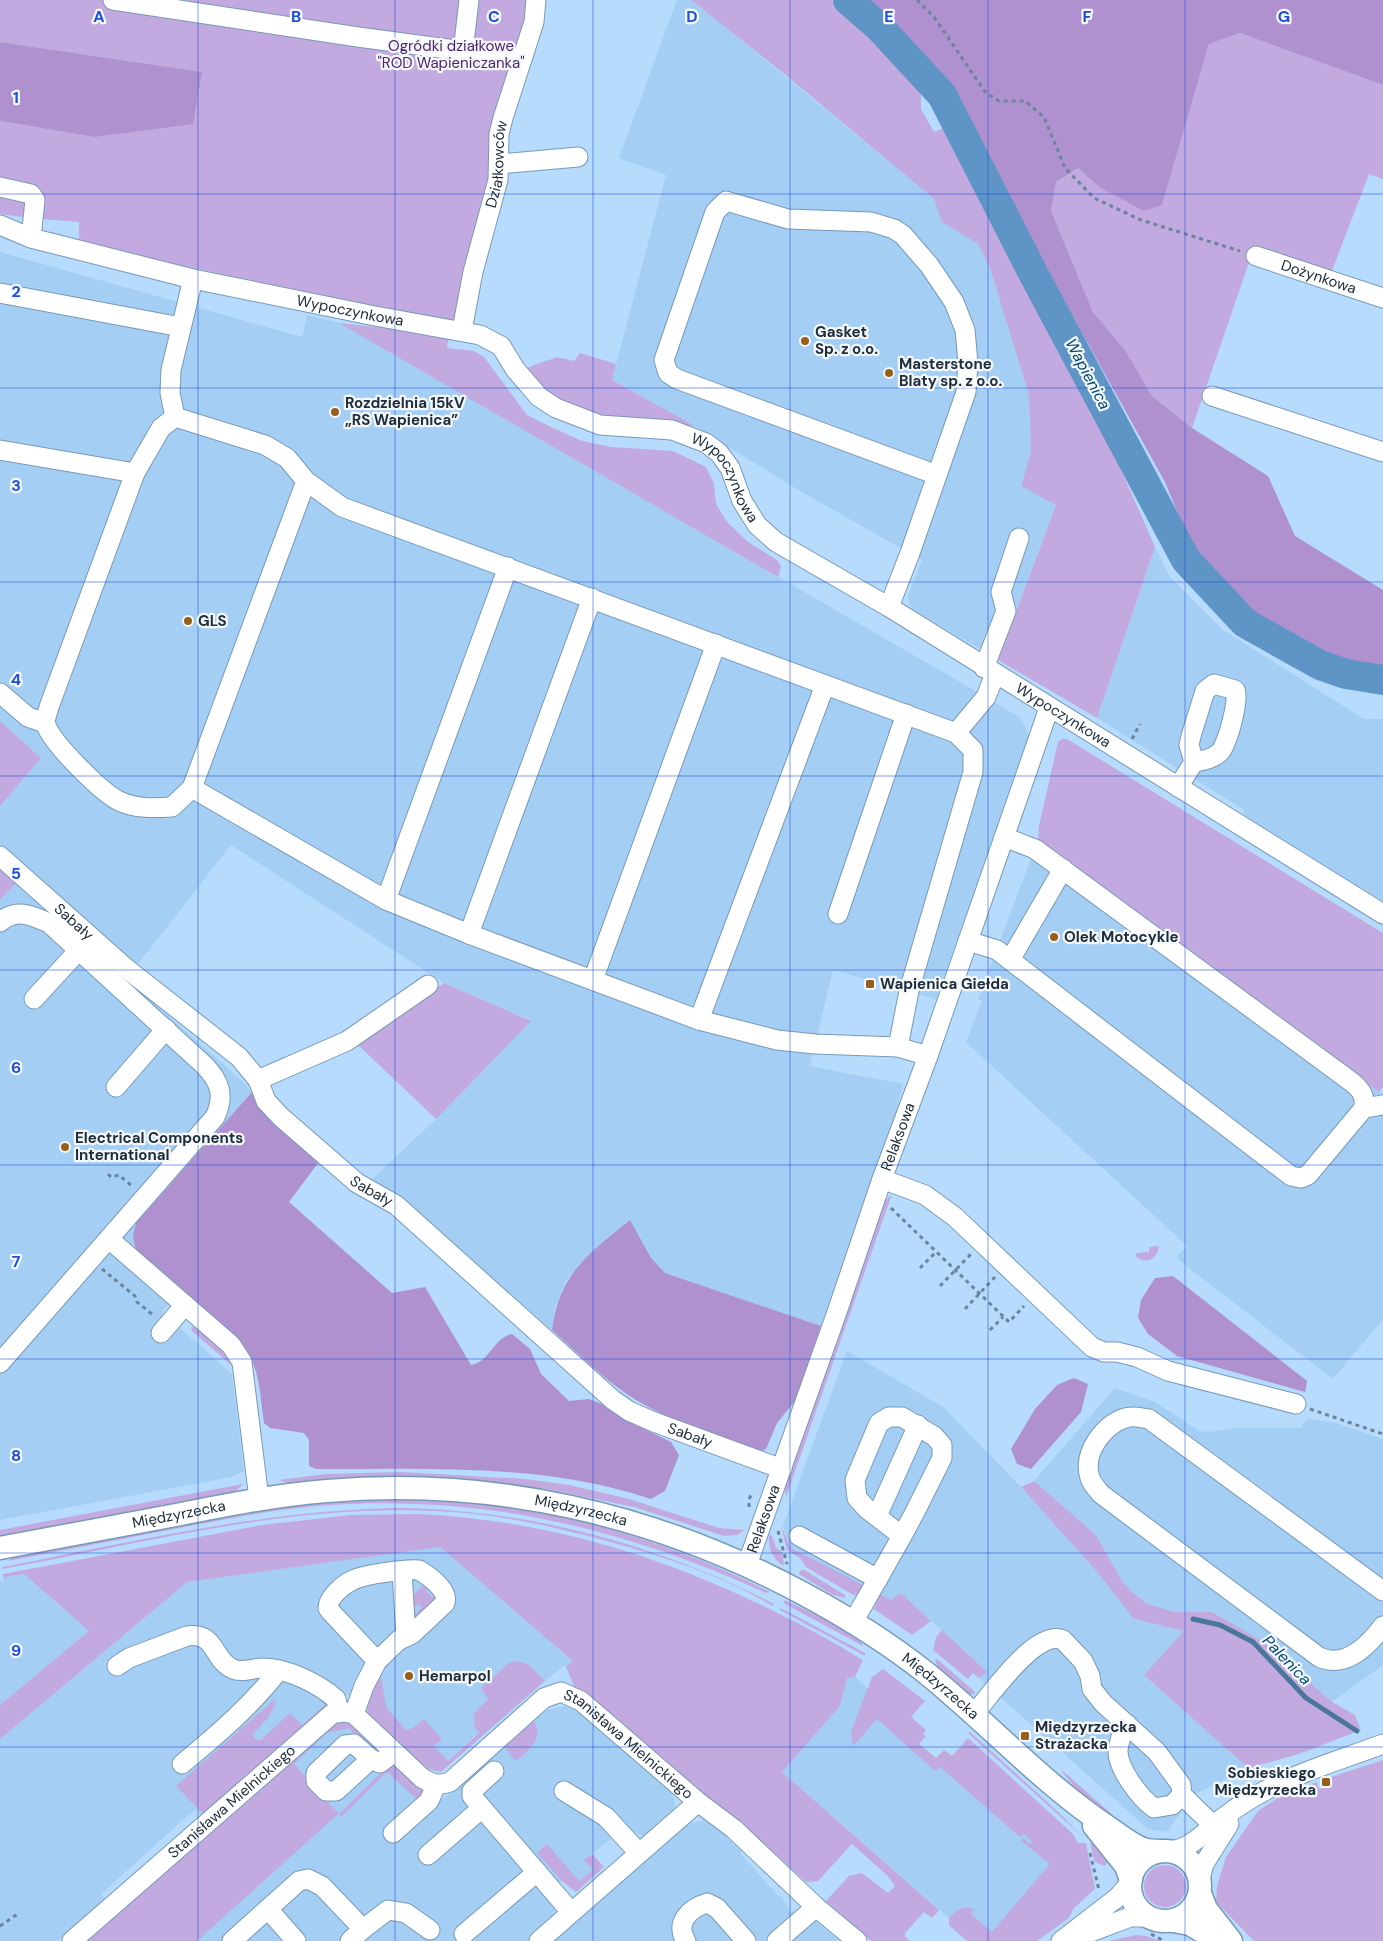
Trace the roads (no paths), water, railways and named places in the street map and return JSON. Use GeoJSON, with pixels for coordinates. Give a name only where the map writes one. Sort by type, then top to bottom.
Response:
{"type":"FeatureCollection","features":[{"type":"Feature","properties":{"kind":"main road","name":"Międzyrzecka"},"geometry":{"type":"LineString","coordinates":[[0,1548],[260,1499],[330,1491],[385,1488],[496,1494],[606,1514],[678,1536],[747,1565],[853,1622],[909,1659],[1078,1807],[1138,1846],[1166,1851]]}},
{"type":"Feature","properties":{"kind":"main road","name":"Międzyrzecka"},"geometry":{"type":"LineString","coordinates":[[1078,1807],[1123,1862],[1130,1881]]}},
{"type":"Feature","properties":{"kind":"main road"},"geometry":{"type":"LineString","coordinates":[[1218,1941],[1190,1924],[1173,1921],[1162,1922],[1147,1916],[1134,1902],[1130,1881],[1135,1868],[1142,1860],[1151,1854],[1166,1851],[1189,1860],[1200,1886],[1206,1908],[1231,1941]]}},
{"type":"Feature","properties":{"kind":"main road"},"geometry":{"type":"LineString","coordinates":[[1173,1921],[1192,1910],[1200,1886]]}},
{"type":"Feature","properties":{"kind":"street"},"geometry":{"type":"LineString","coordinates":[[113,0],[522,59]]}},
{"type":"Feature","properties":{"kind":"street"},"geometry":{"type":"LineString","coordinates":[[463,52],[468,0]]}},
{"type":"Feature","properties":{"kind":"street","name":"Działkowców"},"geometry":{"type":"LineString","coordinates":[[462,330],[473,272],[498,180],[499,134],[534,22],[536,0]]}},
{"type":"Feature","properties":{"kind":"street"},"geometry":{"type":"LineString","coordinates":[[499,164],[578,157]]}},
{"type":"Feature","properties":{"kind":"street"},"geometry":{"type":"LineString","coordinates":[[0,187],[30,194],[35,200],[31,238]]}},
{"type":"Feature","properties":{"kind":"street"},"geometry":{"type":"LineString","coordinates":[[889,607],[937,475],[966,392],[968,363],[965,330],[954,302],[929,264],[903,235],[884,225],[871,222],[788,219],[734,202],[726,201],[720,205],[715,212],[664,360],[668,373],[677,379],[937,475]]}},
{"type":"Feature","properties":{"kind":"street","name":"Wypoczynkowa"},"geometry":{"type":"LineString","coordinates":[[0,226],[31,238],[193,279],[375,316],[462,330],[491,339],[501,346],[515,369],[539,397],[556,408],[600,424],[672,430],[706,443],[719,453],[730,468],[742,501],[757,525],[776,542],[889,607],[1383,914]]}},
{"type":"Feature","properties":{"kind":"street","name":"Dożynkowa"},"geometry":{"type":"LineString","coordinates":[[1256,256],[1383,298]]}},
{"type":"Feature","properties":{"kind":"street"},"geometry":{"type":"LineString","coordinates":[[175,417],[170,393],[171,370],[193,279]]}},
{"type":"Feature","properties":{"kind":"street"},"geometry":{"type":"LineString","coordinates":[[0,293],[181,327]]}},
{"type":"Feature","properties":{"kind":"street"},"geometry":{"type":"LineString","coordinates":[[1212,396],[1383,452]]}},
{"type":"Feature","properties":{"kind":"street"},"geometry":{"type":"LineString","coordinates":[[175,417],[161,428],[135,473],[49,706],[45,723],[52,739],[102,789],[119,801],[150,808],[172,807],[192,788],[306,481]]}},
{"type":"Feature","properties":{"kind":"street"},"geometry":{"type":"LineString","coordinates":[[175,417],[265,445],[288,458],[306,481],[342,507],[956,733],[973,750],[973,772],[909,992],[898,1047]]}},
{"type":"Feature","properties":{"kind":"street"},"geometry":{"type":"LineString","coordinates":[[0,450],[135,473]]}},
{"type":"Feature","properties":{"kind":"street"},"geometry":{"type":"LineString","coordinates":[[956,733],[986,697],[990,671],[1006,611],[1001,592],[1019,538]]}},
{"type":"Feature","properties":{"kind":"street"},"geometry":{"type":"LineString","coordinates":[[386,900],[508,568]]}},
{"type":"Feature","properties":{"kind":"street"},"geometry":{"type":"LineString","coordinates":[[469,934],[592,598]]}},
{"type":"Feature","properties":{"kind":"street"},"geometry":{"type":"LineString","coordinates":[[594,980],[716,644]]}},
{"type":"Feature","properties":{"kind":"street"},"geometry":{"type":"LineString","coordinates":[[699,1020],[825,684]]}},
{"type":"Feature","properties":{"kind":"street"},"geometry":{"type":"LineString","coordinates":[[0,693],[28,717],[45,723]]}},
{"type":"Feature","properties":{"kind":"street","name":"Relaksowa"},"geometry":{"type":"LineString","coordinates":[[747,1565],[882,1179],[928,1056],[1049,708]]}},
{"type":"Feature","properties":{"kind":"street"},"geometry":{"type":"LineString","coordinates":[[838,914],[906,714]]}},
{"type":"Feature","properties":{"kind":"street"},"geometry":{"type":"LineString","coordinates":[[1178,788],[1194,762]]}},
{"type":"Feature","properties":{"kind":"street"},"geometry":{"type":"LineString","coordinates":[[192,788],[386,900],[469,934],[699,1020],[776,1040],[815,1044],[898,1047],[928,1056]]}},
{"type":"Feature","properties":{"kind":"street"},"geometry":{"type":"LineString","coordinates":[[968,941],[997,950],[1291,1176],[1301,1178],[1308,1175],[1364,1108],[1365,1098],[1362,1091],[1353,1083],[1035,849],[1004,837]]}},
{"type":"Feature","properties":{"kind":"street","name":"Sabały"},"geometry":{"type":"LineString","coordinates":[[0,856],[127,969],[239,1058],[258,1080],[266,1101],[281,1117],[356,1182],[396,1205],[613,1400],[629,1411],[654,1422],[782,1468]]}},
{"type":"Feature","properties":{"kind":"street"},"geometry":{"type":"LineString","coordinates":[[1010,960],[1063,869]]}},
{"type":"Feature","properties":{"kind":"street"},"geometry":{"type":"LineString","coordinates":[[0,922],[12,915],[21,913],[35,916],[49,923],[213,1073],[221,1092],[220,1106],[215,1117],[0,1363]]}},
{"type":"Feature","properties":{"kind":"street"},"geometry":{"type":"LineString","coordinates":[[34,999],[79,950]]}},
{"type":"Feature","properties":{"kind":"street"},"geometry":{"type":"LineString","coordinates":[[258,1080],[347,1041],[428,985]]}},
{"type":"Feature","properties":{"kind":"street"},"geometry":{"type":"LineString","coordinates":[[116,1087],[166,1029]]}},
{"type":"Feature","properties":{"kind":"street"},"geometry":{"type":"LineString","coordinates":[[1364,1108],[1383,1104]]}},
{"type":"Feature","properties":{"kind":"street"},"geometry":{"type":"LineString","coordinates":[[882,1179],[906,1186],[939,1204],[982,1242],[1092,1347],[1098,1350],[1137,1357],[1168,1371],[1296,1404]]}},
{"type":"Feature","properties":{"kind":"street"},"geometry":{"type":"LineString","coordinates":[[110,1239],[184,1312],[231,1345],[242,1362],[260,1499]]}},
{"type":"Feature","properties":{"kind":"street"},"geometry":{"type":"LineString","coordinates":[[159,1331],[184,1312]]}},
{"type":"Feature","properties":{"kind":"street"},"geometry":{"type":"LineString","coordinates":[[853,1622],[902,1536],[942,1458],[942,1445],[934,1436],[902,1417],[889,1416],[880,1423],[855,1480],[857,1498],[902,1536]]}},
{"type":"Feature","properties":{"kind":"street"},"geometry":{"type":"LineString","coordinates":[[1383,1591],[1149,1419],[1131,1417],[1117,1422],[1106,1430],[1092,1450],[1089,1474],[1093,1484],[1101,1494],[1319,1657],[1328,1661],[1338,1661],[1355,1654],[1369,1644],[1383,1627]]}},
{"type":"Feature","properties":{"kind":"street"},"geometry":{"type":"LineString","coordinates":[[877,1516],[918,1425]]}},
{"type":"Feature","properties":{"kind":"street"},"geometry":{"type":"LineString","coordinates":[[799,1536],[878,1579]]}},
{"type":"Feature","properties":{"kind":"street"},"geometry":{"type":"LineString","coordinates":[[346,1713],[364,1686],[377,1661],[399,1640],[412,1634],[445,1603],[447,1598],[440,1587],[419,1570],[352,1580],[328,1603],[331,1612],[377,1661]]}},
{"type":"Feature","properties":{"kind":"street"},"geometry":{"type":"LineString","coordinates":[[402,1572],[406,1637]]}},
{"type":"Feature","properties":{"kind":"street"},"geometry":{"type":"LineString","coordinates":[[117,1666],[129,1658],[196,1634],[207,1640],[232,1669],[238,1671],[265,1668],[279,1670],[304,1679],[331,1695],[346,1713],[394,1752],[422,1778],[436,1785],[428,1801],[394,1833]]}},
{"type":"Feature","properties":{"kind":"street"},"geometry":{"type":"LineString","coordinates":[[974,1714],[1021,1659],[1049,1638],[1058,1638],[1069,1644],[1083,1661],[1090,1676],[1092,1689],[1103,1703],[1157,1752],[1180,1785],[1182,1795],[1217,1830]]}},
{"type":"Feature","properties":{"kind":"street"},"geometry":{"type":"LineString","coordinates":[[182,1764],[238,1715],[279,1670]]}},
{"type":"Feature","properties":{"kind":"street","name":"Stanisława Mielnickiego"},"geometry":{"type":"LineString","coordinates":[[436,1785],[450,1782],[544,1698],[561,1692],[581,1701],[698,1802],[734,1829],[816,1907],[856,1941]]}},
{"type":"Feature","properties":{"kind":"street","name":"Stanisława Mielnickiego"},"geometry":{"type":"LineString","coordinates":[[72,1941],[323,1720],[346,1713]]}},
{"type":"Feature","properties":{"kind":"street"},"geometry":{"type":"LineString","coordinates":[[1127,1724],[1120,1738],[1118,1752],[1120,1764],[1139,1794],[1154,1808],[1172,1805],[1182,1795]]}},
{"type":"Feature","properties":{"kind":"street"},"geometry":{"type":"LineString","coordinates":[[1166,1851],[1189,1846],[1217,1830],[1244,1803],[1280,1781],[1383,1744]]}},
{"type":"Feature","properties":{"kind":"street"},"geometry":{"type":"LineString","coordinates":[[371,1758],[380,1762],[394,1752]]}},
{"type":"Feature","properties":{"kind":"street"},"geometry":{"type":"LineString","coordinates":[[494,1771],[472,1791],[472,1796],[571,1912]]}},
{"type":"Feature","properties":{"kind":"street"},"geometry":{"type":"LineString","coordinates":[[564,1791],[606,1816],[639,1853]]}},
{"type":"Feature","properties":{"kind":"street"},"geometry":{"type":"LineString","coordinates":[[539,1941],[698,1802]]}},
{"type":"Feature","properties":{"kind":"street"},"geometry":{"type":"LineString","coordinates":[[428,1855],[482,1808]]}},
{"type":"Feature","properties":{"kind":"street"},"geometry":{"type":"LineString","coordinates":[[1200,1886],[1204,1864],[1217,1830]]}},
{"type":"Feature","properties":{"kind":"street"},"geometry":{"type":"LineString","coordinates":[[464,1934],[537,1872]]}},
{"type":"Feature","properties":{"kind":"street"},"geometry":{"type":"LineString","coordinates":[[232,1941],[299,1880],[308,1878],[322,1886],[356,1935],[388,1910],[406,1913],[430,1930]]}},
{"type":"Feature","properties":{"kind":"street"},"geometry":{"type":"LineString","coordinates":[[1061,1941],[1118,1897],[1130,1881]]}},
{"type":"Feature","properties":{"kind":"street"},"geometry":{"type":"LineString","coordinates":[[686,1941],[681,1929],[683,1922],[696,1906],[707,1903],[717,1908],[746,1941]]}},
{"type":"Feature","properties":{"kind":"street"},"geometry":{"type":"LineString","coordinates":[[777,1941],[816,1907]]}},
{"type":"Feature","properties":{"kind":"street"},"geometry":{"type":"LineString","coordinates":[[268,1909],[296,1941]]}},
{"type":"Feature","properties":{"kind":"street"},"geometry":{"type":"LineString","coordinates":[[1067,1941],[1130,1917],[1147,1916]]}},
{"type":"Feature","properties":{"kind":"waterway","name":"Wapienica"},"geometry":{"type":"LineString","coordinates":[[848,0],[880,28],[942,95],[1034,275],[1186,560],[1245,623],[1320,665],[1346,674],[1383,680]]}},
{"type":"Feature","properties":{"kind":"waterway","name":"Palenica"},"geometry":{"type":"LineString","coordinates":[[1193,1619],[1220,1625],[1253,1642],[1306,1698],[1357,1731]]}},
{"type":"Feature","properties":{"kind":"place","name":"Gasket Sp. z o.o."},"geometry":{"type":"Point","coordinates":[805,341]}},
{"type":"Feature","properties":{"kind":"place","name":"Masterstone Blaty sp. z o.o."},"geometry":{"type":"Point","coordinates":[889,373]}},
{"type":"Feature","properties":{"kind":"place","name":"Rozdzielnia 15kV „RS Wapienica”"},"geometry":{"type":"Point","coordinates":[335,412]}},
{"type":"Feature","properties":{"kind":"place","name":"GLS"},"geometry":{"type":"Point","coordinates":[188,621]}},
{"type":"Feature","properties":{"kind":"place","name":"Olek Motocykle"},"geometry":{"type":"Point","coordinates":[1054,937]}},
{"type":"Feature","properties":{"kind":"place","name":"Wapienica Giełda"},"geometry":{"type":"Point","coordinates":[870,984]}},
{"type":"Feature","properties":{"kind":"place","name":"Electrical Components International"},"geometry":{"type":"Point","coordinates":[65,1147]}},
{"type":"Feature","properties":{"kind":"place","name":"Hemarpol"},"geometry":{"type":"Point","coordinates":[409,1676]}},
{"type":"Feature","properties":{"kind":"place","name":"Międzyrzecka Strażacka"},"geometry":{"type":"Point","coordinates":[1025,1736]}},
{"type":"Feature","properties":{"kind":"place","name":"Sobieskiego Międzyrzecka"},"geometry":{"type":"Point","coordinates":[1326,1782]}},
{"type":"Feature","properties":{"kind":"park label","name":"Ogródki działkowe \"ROD Wapieniczanka\""},"geometry":{"type":"Point","coordinates":[451,54]}}]}
